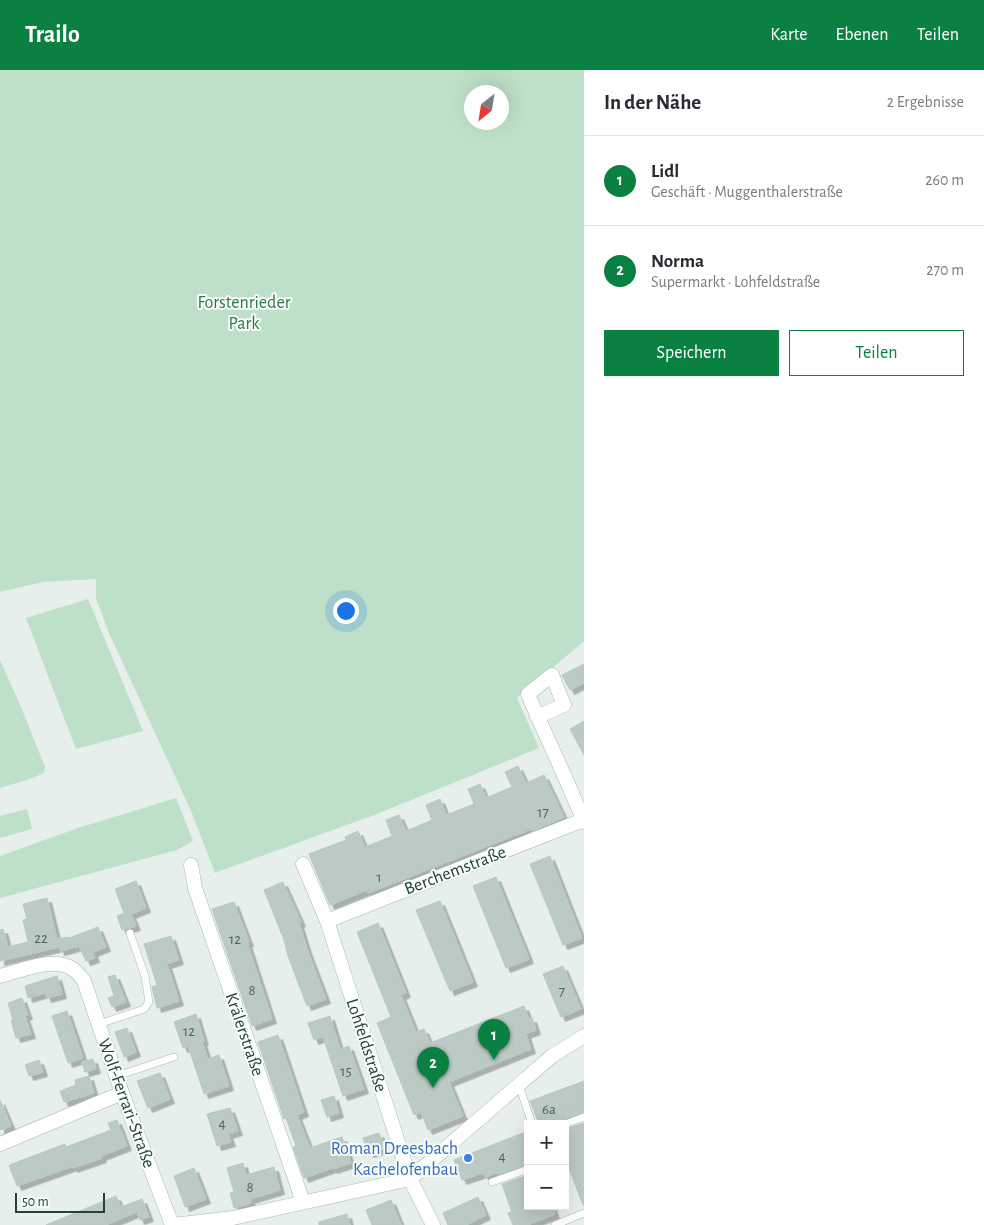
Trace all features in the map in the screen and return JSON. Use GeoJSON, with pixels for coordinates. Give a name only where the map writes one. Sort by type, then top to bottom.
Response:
{"type":"FeatureCollection","features":[{"type":"Feature","properties":{"kind":"street"},"geometry":{"type":"LineString","coordinates":[[537,717],[584,821]]}},
{"type":"Feature","properties":{"kind":"street","name":"Berchemstraße"},"geometry":{"type":"LineString","coordinates":[[327,921],[584,821]]}},
{"type":"Feature","properties":{"kind":"street","name":"Lohfeldstraße"},"geometry":{"type":"LineString","coordinates":[[304,864],[327,921],[410,1179],[433,1225]]}},
{"type":"Feature","properties":{"kind":"street","name":"Krälerstraße"},"geometry":{"type":"LineString","coordinates":[[190,865],[195,888],[303,1202]]}},
{"type":"Feature","properties":{"kind":"street","name":"Wolf-Ferrari-Straße"},"geometry":{"type":"LineString","coordinates":[[0,976],[42,965],[60,964],[74,970],[84,981],[122,1092],[172,1225]]}},
{"type":"Feature","properties":{"kind":"street"},"geometry":{"type":"LineString","coordinates":[[172,1225],[234,1222],[303,1202],[410,1179],[552,1056],[584,1036]]}},
{"type":"Feature","properties":{"kind":"street"},"geometry":{"type":"LineString","coordinates":[[0,1144],[122,1092]]}},
{"type":"Feature","properties":{"kind":"lane"},"geometry":{"type":"LineString","coordinates":[[99,1024],[144,1009],[148,1002],[145,976],[130,933]]}},
{"type":"Feature","properties":{"kind":"lane"},"geometry":{"type":"LineString","coordinates":[[117,1076],[174,1058]]}},
{"type":"Feature","properties":{"kind":"lane"},"geometry":{"type":"LineString","coordinates":[[519,1085],[531,1120]]}},
{"type":"Feature","properties":{"kind":"lane"},"geometry":{"type":"LineString","coordinates":[[569,1123],[584,1117]]}},
{"type":"Feature","properties":{"kind":"lane"},"geometry":{"type":"LineString","coordinates":[[492,1182],[524,1170]]}},
{"type":"Feature","properties":{"kind":"lane"},"geometry":{"type":"LineString","coordinates":[[555,1225],[584,1213]]}},
{"type":"Feature","properties":{"kind":"green space","name":"Forstenrieder Park"},"geometry":{"type":"Polygon","coordinates":[[[0,70],[584,70],[584,641],[517,698],[539,748],[377,814],[215,873],[191,811],[109,633],[96,598],[96,579],[43,582],[0,592],[0,70]]]}},
{"type":"Feature","properties":{"kind":"green space"},"geometry":{"type":"Polygon","coordinates":[[[88,599],[143,731],[76,749],[26,618],[88,599]]]}},
{"type":"Feature","properties":{"kind":"green space"},"geometry":{"type":"Polygon","coordinates":[[[0,660],[45,767],[44,773],[0,788],[0,660]]]}},
{"type":"Feature","properties":{"kind":"green space"},"geometry":{"type":"Polygon","coordinates":[[[176,798],[193,841],[177,850],[0,898],[0,856],[78,828],[176,798]]]}},
{"type":"Feature","properties":{"kind":"green space"},"geometry":{"type":"Polygon","coordinates":[[[27,809],[32,829],[0,838],[0,816],[27,809]]]}},
{"type":"Feature","properties":{"kind":"building"},"geometry":{"type":"Polygon","coordinates":[[[584,664],[584,683],[570,690],[562,675],[584,664]]]}},
{"type":"Feature","properties":{"kind":"building"},"geometry":{"type":"Polygon","coordinates":[[[584,721],[584,755],[570,729],[584,721]]]}},
{"type":"Feature","properties":{"kind":"building"},"geometry":{"type":"Polygon","coordinates":[[[518,766],[526,783],[544,775],[564,817],[368,893],[367,890],[330,905],[309,854],[346,840],[345,837],[358,831],[365,847],[392,836],[386,820],[399,815],[406,831],[432,820],[426,805],[440,799],[446,815],[474,804],[468,789],[480,784],[486,798],[512,787],[505,772],[518,766]]]}},
{"type":"Feature","properties":{"kind":"building"},"geometry":{"type":"Polygon","coordinates":[[[550,856],[582,938],[563,945],[530,864],[550,856]]]}},
{"type":"Feature","properties":{"kind":"building"},"geometry":{"type":"Polygon","coordinates":[[[496,877],[529,959],[506,968],[473,886],[496,877]]]}},
{"type":"Feature","properties":{"kind":"building"},"geometry":{"type":"Polygon","coordinates":[[[136,881],[146,908],[131,914],[136,926],[122,930],[117,916],[124,913],[115,889],[136,881]]]}},
{"type":"Feature","properties":{"kind":"building"},"geometry":{"type":"Polygon","coordinates":[[[283,882],[301,922],[299,923],[307,949],[326,999],[307,1006],[264,890],[283,882]]]}},
{"type":"Feature","properties":{"kind":"building"},"geometry":{"type":"Polygon","coordinates":[[[47,898],[59,947],[0,961],[0,930],[3,929],[8,947],[28,942],[23,920],[27,919],[23,904],[47,898]]]}},
{"type":"Feature","properties":{"kind":"building"},"geometry":{"type":"Polygon","coordinates":[[[440,901],[473,982],[450,991],[416,910],[440,901]]]}},
{"type":"Feature","properties":{"kind":"building"},"geometry":{"type":"Polygon","coordinates":[[[234,902],[249,942],[247,942],[272,1019],[252,1026],[212,909],[234,902]]]}},
{"type":"Feature","properties":{"kind":"building"},"geometry":{"type":"Polygon","coordinates":[[[378,923],[406,993],[401,995],[416,1032],[424,1029],[430,1043],[524,1006],[529,1019],[532,1018],[536,1030],[526,1034],[531,1049],[449,1082],[463,1116],[428,1130],[421,1112],[414,1115],[377,1023],[391,1017],[357,932],[378,923]]]}},
{"type":"Feature","properties":{"kind":"building"},"geometry":{"type":"Polygon","coordinates":[[[98,927],[106,947],[93,952],[95,958],[86,961],[79,946],[60,951],[58,939],[69,938],[98,927]]]}},
{"type":"Feature","properties":{"kind":"building"},"geometry":{"type":"Polygon","coordinates":[[[171,936],[179,960],[167,964],[179,1001],[157,1008],[152,987],[157,985],[144,944],[171,936]]]}},
{"type":"Feature","properties":{"kind":"building"},"geometry":{"type":"Polygon","coordinates":[[[563,966],[581,1009],[561,1017],[543,974],[563,966]]]}},
{"type":"Feature","properties":{"kind":"building"},"geometry":{"type":"Polygon","coordinates":[[[115,975],[126,1002],[112,1007],[108,998],[114,996],[108,977],[115,975]]]}},
{"type":"Feature","properties":{"kind":"building"},"geometry":{"type":"Polygon","coordinates":[[[57,976],[62,994],[47,998],[45,993],[28,998],[25,986],[57,976]]]}},
{"type":"Feature","properties":{"kind":"building"},"geometry":{"type":"Polygon","coordinates":[[[22,998],[28,1015],[25,1016],[31,1034],[16,1038],[8,1003],[22,998]]]}},
{"type":"Feature","properties":{"kind":"building"},"geometry":{"type":"Polygon","coordinates":[[[67,1011],[83,1058],[68,1063],[52,1016],[67,1011]]]}},
{"type":"Feature","properties":{"kind":"building"},"geometry":{"type":"Polygon","coordinates":[[[196,1014],[208,1059],[219,1055],[229,1086],[204,1094],[188,1046],[183,1048],[174,1022],[196,1014]]]}},
{"type":"Feature","properties":{"kind":"building"},"geometry":{"type":"Polygon","coordinates":[[[330,1016],[340,1049],[349,1046],[364,1089],[343,1096],[323,1037],[314,1040],[308,1023],[330,1016]]]}},
{"type":"Feature","properties":{"kind":"building"},"geometry":{"type":"Polygon","coordinates":[[[127,1028],[136,1052],[124,1057],[115,1032],[127,1028]]]}},
{"type":"Feature","properties":{"kind":"building"},"geometry":{"type":"Polygon","coordinates":[[[278,1035],[304,1112],[297,1115],[310,1148],[342,1137],[351,1163],[304,1178],[293,1147],[296,1146],[286,1118],[284,1119],[258,1042],[278,1035]]]}},
{"type":"Feature","properties":{"kind":"building"},"geometry":{"type":"Polygon","coordinates":[[[93,1059],[96,1069],[85,1072],[82,1062],[93,1059]]]}},
{"type":"Feature","properties":{"kind":"building"},"geometry":{"type":"Polygon","coordinates":[[[39,1060],[43,1072],[29,1076],[25,1065],[39,1060]]]}},
{"type":"Feature","properties":{"kind":"building"},"geometry":{"type":"Polygon","coordinates":[[[160,1073],[170,1099],[148,1108],[137,1081],[160,1073]]]}},
{"type":"Feature","properties":{"kind":"building"},"geometry":{"type":"Polygon","coordinates":[[[89,1076],[94,1093],[64,1102],[60,1091],[76,1085],[75,1080],[89,1076]]]}},
{"type":"Feature","properties":{"kind":"building"},"geometry":{"type":"Polygon","coordinates":[[[584,1081],[584,1112],[561,1120],[537,1120],[530,1101],[584,1081]]]}},
{"type":"Feature","properties":{"kind":"building"},"geometry":{"type":"Polygon","coordinates":[[[334,1096],[339,1113],[327,1117],[321,1100],[334,1096]]]}},
{"type":"Feature","properties":{"kind":"building"},"geometry":{"type":"Polygon","coordinates":[[[0,1100],[11,1126],[0,1130],[0,1100]]]}},
{"type":"Feature","properties":{"kind":"building"},"geometry":{"type":"Polygon","coordinates":[[[230,1108],[238,1131],[228,1134],[231,1142],[217,1146],[207,1114],[230,1108]]]}},
{"type":"Feature","properties":{"kind":"building"},"geometry":{"type":"Polygon","coordinates":[[[117,1120],[127,1146],[101,1156],[102,1158],[17,1186],[9,1165],[65,1144],[66,1147],[111,1130],[108,1123],[117,1120]]]}},
{"type":"Feature","properties":{"kind":"building"},"geometry":{"type":"Polygon","coordinates":[[[584,1123],[584,1205],[569,1168],[569,1128],[584,1123]]]}},
{"type":"Feature","properties":{"kind":"building"},"geometry":{"type":"Polygon","coordinates":[[[379,1133],[385,1148],[369,1153],[363,1138],[379,1133]]]}},
{"type":"Feature","properties":{"kind":"building"},"geometry":{"type":"Polygon","coordinates":[[[524,1133],[524,1165],[498,1174],[498,1172],[485,1177],[483,1173],[462,1180],[454,1160],[524,1133]]]}},
{"type":"Feature","properties":{"kind":"building"},"geometry":{"type":"Polygon","coordinates":[[[243,1163],[246,1175],[274,1167],[280,1190],[250,1199],[251,1203],[234,1208],[230,1193],[234,1192],[227,1168],[243,1163]]]}},
{"type":"Feature","properties":{"kind":"building"},"geometry":{"type":"Polygon","coordinates":[[[194,1168],[206,1199],[185,1207],[174,1176],[194,1168]]]}},
{"type":"Feature","properties":{"kind":"building"},"geometry":{"type":"Polygon","coordinates":[[[524,1176],[524,1210],[554,1210],[555,1214],[527,1225],[513,1225],[508,1213],[512,1212],[502,1184],[524,1176]]]}},
{"type":"Feature","properties":{"kind":"building"},"geometry":{"type":"Polygon","coordinates":[[[116,1196],[121,1207],[142,1199],[149,1217],[140,1220],[137,1212],[105,1225],[46,1225],[116,1196]]]}},
{"type":"Feature","properties":{"kind":"building"},"geometry":{"type":"Polygon","coordinates":[[[478,1197],[486,1215],[466,1225],[448,1225],[443,1213],[478,1197]]]}},
{"type":"Feature","properties":{"kind":"building"},"geometry":{"type":"Polygon","coordinates":[[[391,1200],[401,1225],[372,1225],[366,1210],[391,1200]]]}},
{"type":"Feature","properties":{"kind":"building"},"geometry":{"type":"Polygon","coordinates":[[[347,1214],[350,1225],[319,1225],[319,1222],[347,1214]]]}},
{"type":"Feature","properties":{"kind":"place","name":"Lidl"},"geometry":{"type":"Point","coordinates":[494,1060]}},
{"type":"Feature","properties":{"kind":"place","name":"Norma"},"geometry":{"type":"Point","coordinates":[433,1088]}},
{"type":"Feature","properties":{"kind":"place","name":"Roman Dreesbach Kachelofenbau"},"geometry":{"type":"Point","coordinates":[468,1158]}}]}
